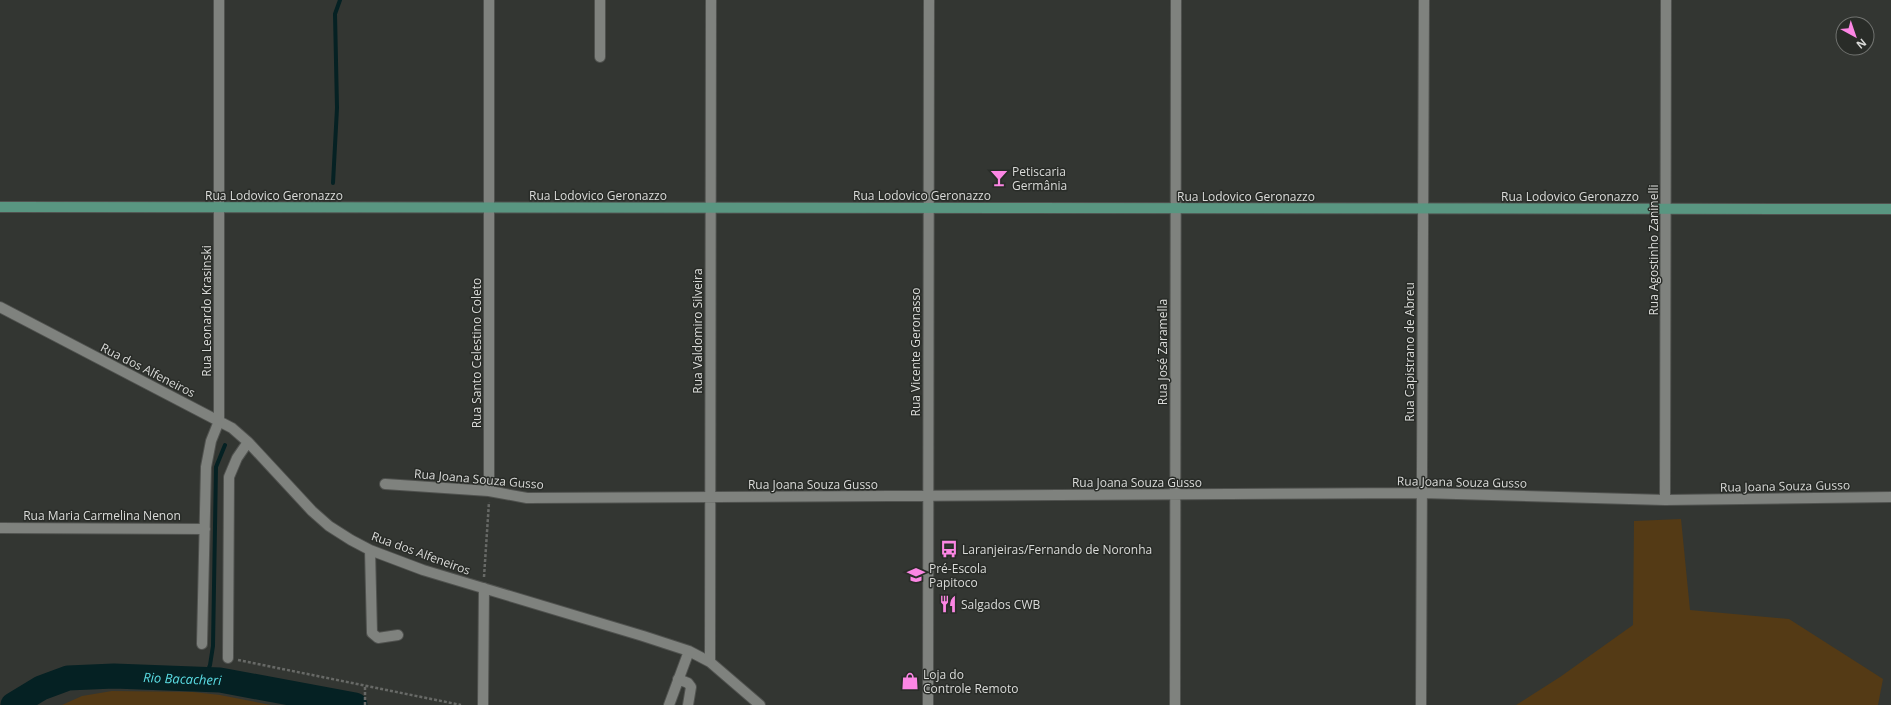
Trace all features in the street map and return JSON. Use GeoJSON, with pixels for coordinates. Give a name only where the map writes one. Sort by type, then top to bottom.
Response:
{"type":"FeatureCollection","features":[{"type":"Feature","properties":{"kind":"main road","name":"Rua Lodovico Geronazzo"},"geometry":{"type":"LineString","coordinates":[[0,208],[1891,209]]}},
{"type":"Feature","properties":{"kind":"street","name":"Rua Leonardo Krasinski"},"geometry":{"type":"LineString","coordinates":[[202,644],[208,453],[219,421],[219,0]]}},
{"type":"Feature","properties":{"kind":"street","name":"Rua Santo Celestino Coleto"},"geometry":{"type":"LineString","coordinates":[[489,0],[489,491]]}},
{"type":"Feature","properties":{"kind":"street"},"geometry":{"type":"LineString","coordinates":[[600,0],[600,57]]}},
{"type":"Feature","properties":{"kind":"street","name":"Rua Valdomiro Silveira"},"geometry":{"type":"LineString","coordinates":[[710,662],[711,0]]}},
{"type":"Feature","properties":{"kind":"street","name":"Rua Vicente Geronasso"},"geometry":{"type":"LineString","coordinates":[[928,0],[928,705]]}},
{"type":"Feature","properties":{"kind":"street","name":"Rua José Zaramella"},"geometry":{"type":"LineString","coordinates":[[1175,705],[1176,0]]}},
{"type":"Feature","properties":{"kind":"street","name":"Rua Capistrano de Abreu"},"geometry":{"type":"LineString","coordinates":[[1421,705],[1424,0]]}},
{"type":"Feature","properties":{"kind":"street","name":"Rua Agostinho Zaninelli"},"geometry":{"type":"LineString","coordinates":[[1665,500],[1666,0]]}},
{"type":"Feature","properties":{"kind":"street","name":"Rua dos Alfeneiros"},"geometry":{"type":"LineString","coordinates":[[0,308],[232,428],[248,442],[312,511],[330,526],[370,550],[423,570],[688,651],[710,662],[760,705]]}},
{"type":"Feature","properties":{"kind":"street"},"geometry":{"type":"LineString","coordinates":[[228,658],[229,477],[236,458],[248,442]]}},
{"type":"Feature","properties":{"kind":"street","name":"Rua Joana Souza Gusso"},"geometry":{"type":"LineString","coordinates":[[385,484],[489,491],[527,498],[1422,493],[1665,500],[1891,498]]}},
{"type":"Feature","properties":{"kind":"street","name":"Rua Maria Carmelina Nenon"},"geometry":{"type":"LineString","coordinates":[[0,528],[205,529]]}},
{"type":"Feature","properties":{"kind":"street"},"geometry":{"type":"LineString","coordinates":[[370,550],[372,633],[378,638],[398,635]]}},
{"type":"Feature","properties":{"kind":"street"},"geometry":{"type":"LineString","coordinates":[[483,705],[484,588]]}},
{"type":"Feature","properties":{"kind":"street"},"geometry":{"type":"LineString","coordinates":[[669,705],[688,651]]}},
{"type":"Feature","properties":{"kind":"street"},"geometry":{"type":"LineString","coordinates":[[678,680],[688,683],[691,687],[688,705]]}},
{"type":"Feature","properties":{"kind":"path"},"geometry":{"type":"LineString","coordinates":[[484,588],[489,491]]}},
{"type":"Feature","properties":{"kind":"path"},"geometry":{"type":"LineString","coordinates":[[228,658],[461,705]]}},
{"type":"Feature","properties":{"kind":"path"},"geometry":{"type":"LineString","coordinates":[[365,686],[365,705]]}},
{"type":"Feature","properties":{"kind":"shaded area"},"geometry":{"type":"Polygon","coordinates":[[[1681,519],[1690,610],[1789,619],[1883,679],[1878,705],[1516,705],[1560,677],[1633,625],[1634,521],[1681,519]]]}},
{"type":"Feature","properties":{"kind":"shaded area"},"geometry":{"type":"Polygon","coordinates":[[[112,691],[193,692],[220,695],[271,705],[62,705],[82,696],[112,691]]]}},
{"type":"Feature","properties":{"kind":"waterway"},"geometry":{"type":"LineString","coordinates":[[333,183],[337,108],[335,14],[340,0]]}},
{"type":"Feature","properties":{"kind":"waterway"},"geometry":{"type":"LineString","coordinates":[[205,678],[210,665],[213,646],[216,467],[225,445]]}},
{"type":"Feature","properties":{"kind":"waterway","name":"Rio Bacacheri"},"geometry":{"type":"LineString","coordinates":[[13,705],[41,688],[68,678],[114,676],[220,680],[355,705]]}},
{"type":"Feature","properties":{"kind":"place","name":"Petiscaria Germânia"},"geometry":{"type":"Point","coordinates":[999,178]}},
{"type":"Feature","properties":{"kind":"place","name":"Laranjeiras/Fernando de Noronha"},"geometry":{"type":"Point","coordinates":[949,549]}},
{"type":"Feature","properties":{"kind":"place","name":"Pré-Escola Papitoco"},"geometry":{"type":"Point","coordinates":[916,575]}},
{"type":"Feature","properties":{"kind":"place","name":"Salgados CWB"},"geometry":{"type":"Point","coordinates":[948,604]}},
{"type":"Feature","properties":{"kind":"place","name":"Loja do Controle Remoto"},"geometry":{"type":"Point","coordinates":[910,681]}}]}
